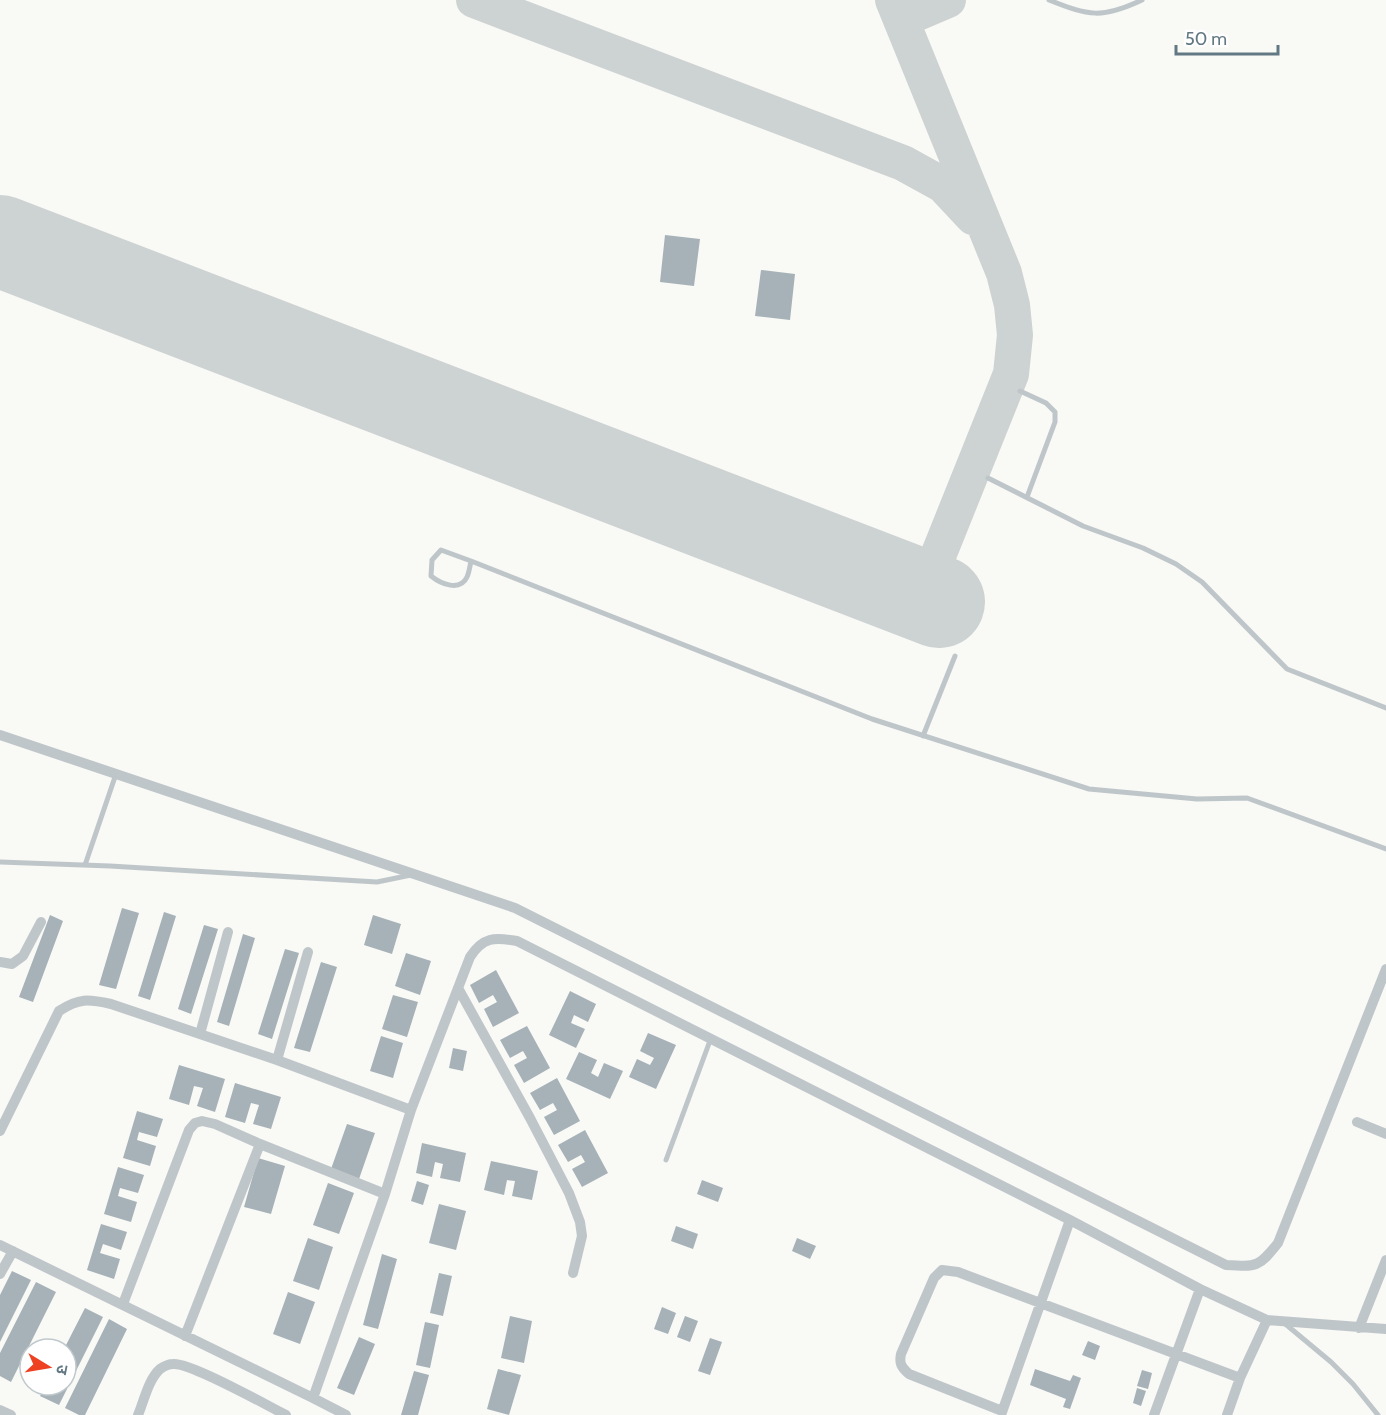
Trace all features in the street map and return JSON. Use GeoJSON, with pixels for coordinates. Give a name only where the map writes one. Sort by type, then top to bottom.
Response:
{"type":"FeatureCollection","features":[{"type":"Feature","properties":{"kind":"street"},"geometry":{"type":"LineString","coordinates":[[0,735],[515,908],[1226,1265],[1250,1267],[1263,1262],[1278,1243],[1386,969]]}},
{"type":"Feature","properties":{"kind":"street"},"geometry":{"type":"LineString","coordinates":[[0,962],[12,964],[23,956],[41,922]]}},
{"type":"Feature","properties":{"kind":"street"},"geometry":{"type":"LineString","coordinates":[[200,1034],[228,932]]}},
{"type":"Feature","properties":{"kind":"street"},"geometry":{"type":"LineString","coordinates":[[313,1398],[385,1194],[411,1110],[470,957],[478,945],[488,940],[503,938],[517,941],[1071,1220],[1200,1289],[1267,1320],[1386,1329]]}},
{"type":"Feature","properties":{"kind":"street"},"geometry":{"type":"LineString","coordinates":[[277,1060],[308,952]]}},
{"type":"Feature","properties":{"kind":"street"},"geometry":{"type":"LineString","coordinates":[[458,988],[570,1193],[580,1222],[582,1236],[573,1273]]}},
{"type":"Feature","properties":{"kind":"street"},"geometry":{"type":"LineString","coordinates":[[0,1131],[59,1011],[74,1002],[88,999],[111,1004],[277,1060],[411,1110]]}},
{"type":"Feature","properties":{"kind":"street"},"geometry":{"type":"LineString","coordinates":[[123,1304],[189,1130],[195,1123],[202,1121],[215,1124],[385,1194]]}},
{"type":"Feature","properties":{"kind":"street"},"geometry":{"type":"LineString","coordinates":[[1357,1122],[1386,1134]]}},
{"type":"Feature","properties":{"kind":"street"},"geometry":{"type":"LineString","coordinates":[[185,1336],[260,1144]]}},
{"type":"Feature","properties":{"kind":"street"},"geometry":{"type":"LineString","coordinates":[[1071,1220],[1041,1302],[1001,1413],[909,1374],[902,1368],[901,1354],[934,1278],[942,1270],[958,1272],[1041,1302],[1240,1378]]}},
{"type":"Feature","properties":{"kind":"street"},"geometry":{"type":"LineString","coordinates":[[0,1245],[346,1415]]}},
{"type":"Feature","properties":{"kind":"street"},"geometry":{"type":"LineString","coordinates":[[0,1274],[14,1251]]}},
{"type":"Feature","properties":{"kind":"street"},"geometry":{"type":"LineString","coordinates":[[1359,1328],[1386,1260]]}},
{"type":"Feature","properties":{"kind":"street"},"geometry":{"type":"LineString","coordinates":[[1154,1415],[1200,1289]]}},
{"type":"Feature","properties":{"kind":"street"},"geometry":{"type":"LineString","coordinates":[[1227,1415],[1240,1378],[1267,1320]]}},
{"type":"Feature","properties":{"kind":"street"},"geometry":{"type":"LineString","coordinates":[[138,1415],[153,1379],[161,1369],[172,1364],[183,1365],[286,1415]]}},
{"type":"Feature","properties":{"kind":"street"},"geometry":{"type":"LineString","coordinates":[[0,1410],[11,1415]]}},
{"type":"Feature","properties":{"kind":"lane"},"geometry":{"type":"LineString","coordinates":[[1049,0],[1093,15],[1114,12],[1142,0]]}},
{"type":"Feature","properties":{"kind":"lane"},"geometry":{"type":"LineString","coordinates":[[1020,391],[1046,403],[1054,412],[1055,422],[1027,497]]}},
{"type":"Feature","properties":{"kind":"lane"},"geometry":{"type":"LineString","coordinates":[[988,478],[1083,526],[1143,548],[1176,564],[1202,582],[1287,669],[1386,708]]}},
{"type":"Feature","properties":{"kind":"lane"},"geometry":{"type":"LineString","coordinates":[[471,561],[467,578],[459,585],[442,585],[431,576],[432,560],[441,550],[471,561],[861,714],[1089,789],[1197,799],[1247,798],[1386,849]]}},
{"type":"Feature","properties":{"kind":"lane"},"geometry":{"type":"LineString","coordinates":[[923,736],[955,656]]}},
{"type":"Feature","properties":{"kind":"lane"},"geometry":{"type":"LineString","coordinates":[[85,865],[116,774]]}},
{"type":"Feature","properties":{"kind":"lane"},"geometry":{"type":"LineString","coordinates":[[0,862],[377,882],[417,874]]}},
{"type":"Feature","properties":{"kind":"lane"},"geometry":{"type":"LineString","coordinates":[[666,1160],[711,1038]]}},
{"type":"Feature","properties":{"kind":"lane"},"geometry":{"type":"LineString","coordinates":[[1281,1321],[1331,1362],[1353,1384],[1378,1415]]}},
{"type":"Feature","properties":{"kind":"building"},"geometry":{"type":"Polygon","coordinates":[[[665,235],[700,239],[694,286],[660,282],[665,235]]]}},
{"type":"Feature","properties":{"kind":"building"},"geometry":{"type":"Polygon","coordinates":[[[761,270],[795,274],[790,320],[755,316],[761,270]]]}},
{"type":"Feature","properties":{"kind":"building"},"geometry":{"type":"Polygon","coordinates":[[[122,908],[139,913],[116,989],[99,985],[122,908]]]}},
{"type":"Feature","properties":{"kind":"building"},"geometry":{"type":"Polygon","coordinates":[[[164,912],[176,916],[150,1000],[138,996],[164,912]]]}},
{"type":"Feature","properties":{"kind":"building"},"geometry":{"type":"Polygon","coordinates":[[[50,915],[63,921],[33,1002],[19,997],[50,915]]]}},
{"type":"Feature","properties":{"kind":"building"},"geometry":{"type":"Polygon","coordinates":[[[373,915],[401,924],[392,954],[364,945],[373,915]]]}},
{"type":"Feature","properties":{"kind":"building"},"geometry":{"type":"Polygon","coordinates":[[[204,925],[218,929],[191,1014],[178,1009],[204,925]]]}},
{"type":"Feature","properties":{"kind":"building"},"geometry":{"type":"Polygon","coordinates":[[[243,934],[255,938],[229,1026],[217,1022],[243,934]]]}},
{"type":"Feature","properties":{"kind":"building"},"geometry":{"type":"Polygon","coordinates":[[[285,949],[299,953],[272,1039],[258,1034],[285,949]]]}},
{"type":"Feature","properties":{"kind":"building"},"geometry":{"type":"Polygon","coordinates":[[[406,953],[431,961],[420,995],[395,986],[406,953]]]}},
{"type":"Feature","properties":{"kind":"building"},"geometry":{"type":"Polygon","coordinates":[[[321,962],[337,967],[310,1052],[294,1048],[321,962]]]}},
{"type":"Feature","properties":{"kind":"building"},"geometry":{"type":"Polygon","coordinates":[[[496,970],[519,1013],[493,1027],[484,1009],[497,1002],[493,995],[479,1003],[470,985],[496,970]]]}},
{"type":"Feature","properties":{"kind":"building"},"geometry":{"type":"Polygon","coordinates":[[[570,991],[596,1004],[588,1022],[574,1015],[571,1023],[585,1029],[576,1048],[549,1035],[570,991]]]}},
{"type":"Feature","properties":{"kind":"building"},"geometry":{"type":"Polygon","coordinates":[[[393,995],[418,1002],[407,1037],[382,1029],[393,995]]]}},
{"type":"Feature","properties":{"kind":"building"},"geometry":{"type":"Polygon","coordinates":[[[527,1026],[550,1068],[524,1083],[514,1065],[527,1058],[523,1051],[510,1058],[500,1040],[527,1026]]]}},
{"type":"Feature","properties":{"kind":"building"},"geometry":{"type":"Polygon","coordinates":[[[648,1033],[676,1045],[656,1089],[629,1077],[637,1059],[650,1065],[654,1058],[640,1051],[648,1033]]]}},
{"type":"Feature","properties":{"kind":"building"},"geometry":{"type":"Polygon","coordinates":[[[381,1036],[403,1043],[393,1078],[370,1071],[381,1036]]]}},
{"type":"Feature","properties":{"kind":"building"},"geometry":{"type":"Polygon","coordinates":[[[453,1048],[467,1051],[463,1071],[449,1068],[453,1048]]]}},
{"type":"Feature","properties":{"kind":"building"},"geometry":{"type":"Polygon","coordinates":[[[579,1052],[597,1060],[591,1073],[598,1077],[604,1063],[623,1071],[610,1099],[566,1079],[579,1052]]]}},
{"type":"Feature","properties":{"kind":"building"},"geometry":{"type":"Polygon","coordinates":[[[179,1065],[225,1079],[215,1112],[197,1106],[203,1088],[194,1086],[189,1105],[169,1099],[179,1065]]]}},
{"type":"Feature","properties":{"kind":"building"},"geometry":{"type":"Polygon","coordinates":[[[557,1078],[580,1121],[554,1135],[544,1117],[557,1110],[553,1103],[540,1110],[530,1093],[557,1078]]]}},
{"type":"Feature","properties":{"kind":"building"},"geometry":{"type":"Polygon","coordinates":[[[235,1083],[281,1097],[271,1129],[253,1124],[259,1105],[251,1103],[245,1123],[225,1117],[235,1083]]]}},
{"type":"Feature","properties":{"kind":"building"},"geometry":{"type":"Polygon","coordinates":[[[137,1111],[163,1119],[157,1137],[139,1132],[137,1140],[156,1146],[150,1166],[123,1158],[137,1111]]]}},
{"type":"Feature","properties":{"kind":"building"},"geometry":{"type":"Polygon","coordinates":[[[347,1124],[375,1133],[359,1179],[331,1169],[347,1124]]]}},
{"type":"Feature","properties":{"kind":"building"},"geometry":{"type":"Polygon","coordinates":[[[585,1130],[608,1173],[582,1187],[572,1169],[585,1162],[581,1155],[568,1162],[558,1145],[585,1130]]]}},
{"type":"Feature","properties":{"kind":"building"},"geometry":{"type":"Polygon","coordinates":[[[422,1143],[466,1153],[460,1182],[440,1178],[443,1164],[435,1162],[432,1177],[416,1173],[422,1143]]]}},
{"type":"Feature","properties":{"kind":"building"},"geometry":{"type":"Polygon","coordinates":[[[258,1158],[285,1166],[271,1214],[244,1207],[258,1158]]]}},
{"type":"Feature","properties":{"kind":"building"},"geometry":{"type":"Polygon","coordinates":[[[491,1161],[538,1171],[532,1200],[512,1196],[515,1181],[507,1180],[504,1195],[484,1190],[491,1161]]]}},
{"type":"Feature","properties":{"kind":"building"},"geometry":{"type":"Polygon","coordinates":[[[118,1167],[144,1175],[138,1193],[120,1188],[118,1196],[137,1202],[131,1222],[104,1214],[118,1167]]]}},
{"type":"Feature","properties":{"kind":"building"},"geometry":{"type":"Polygon","coordinates":[[[702,1180],[723,1188],[718,1202],[697,1194],[702,1180]]]}},
{"type":"Feature","properties":{"kind":"building"},"geometry":{"type":"Polygon","coordinates":[[[417,1181],[429,1185],[423,1205],[411,1201],[417,1181]]]}},
{"type":"Feature","properties":{"kind":"building"},"geometry":{"type":"Polygon","coordinates":[[[328,1183],[354,1193],[339,1234],[313,1225],[328,1183]]]}},
{"type":"Feature","properties":{"kind":"building"},"geometry":{"type":"Polygon","coordinates":[[[439,1204],[466,1211],[456,1250],[429,1243],[439,1204]]]}},
{"type":"Feature","properties":{"kind":"building"},"geometry":{"type":"Polygon","coordinates":[[[101,1224],[127,1232],[121,1250],[103,1244],[100,1253],[120,1259],[114,1279],[87,1270],[101,1224]]]}},
{"type":"Feature","properties":{"kind":"building"},"geometry":{"type":"Polygon","coordinates":[[[676,1226],[698,1234],[693,1249],[671,1241],[676,1226]]]}},
{"type":"Feature","properties":{"kind":"building"},"geometry":{"type":"Polygon","coordinates":[[[308,1238],[333,1247],[319,1290],[293,1281],[308,1238]]]}},
{"type":"Feature","properties":{"kind":"building"},"geometry":{"type":"Polygon","coordinates":[[[797,1238],[816,1246],[810,1259],[792,1251],[797,1238]]]}},
{"type":"Feature","properties":{"kind":"building"},"geometry":{"type":"Polygon","coordinates":[[[382,1254],[397,1259],[378,1329],[363,1325],[382,1254]]]}},
{"type":"Feature","properties":{"kind":"building"},"geometry":{"type":"Polygon","coordinates":[[[12,1271],[31,1280],[0,1342],[0,1295],[12,1271]]]}},
{"type":"Feature","properties":{"kind":"building"},"geometry":{"type":"Polygon","coordinates":[[[439,1273],[452,1276],[443,1316],[430,1313],[439,1273]]]}},
{"type":"Feature","properties":{"kind":"building"},"geometry":{"type":"Polygon","coordinates":[[[36,1282],[56,1292],[34,1337],[18,1337],[18,1368],[11,1382],[0,1376],[0,1353],[36,1282]]]}},
{"type":"Feature","properties":{"kind":"building"},"geometry":{"type":"Polygon","coordinates":[[[288,1292],[315,1302],[300,1344],[273,1334],[288,1292]]]}},
{"type":"Feature","properties":{"kind":"building"},"geometry":{"type":"Polygon","coordinates":[[[662,1307],[676,1313],[668,1334],[654,1329],[662,1307]]]}},
{"type":"Feature","properties":{"kind":"building"},"geometry":{"type":"Polygon","coordinates":[[[85,1308],[103,1317],[78,1367],[78,1337],[70,1337],[85,1308]]]}},
{"type":"Feature","properties":{"kind":"building"},"geometry":{"type":"Polygon","coordinates":[[[510,1316],[532,1321],[524,1363],[501,1358],[510,1316]]]}},
{"type":"Feature","properties":{"kind":"building"},"geometry":{"type":"Polygon","coordinates":[[[685,1316],[698,1321],[690,1342],[677,1337],[685,1316]]]}},
{"type":"Feature","properties":{"kind":"building"},"geometry":{"type":"Polygon","coordinates":[[[109,1319],[127,1329],[85,1415],[79,1415],[65,1408],[70,1397],[78,1397],[78,1382],[109,1319]]]}},
{"type":"Feature","properties":{"kind":"building"},"geometry":{"type":"Polygon","coordinates":[[[425,1322],[439,1325],[430,1368],[416,1365],[425,1322]]]}},
{"type":"Feature","properties":{"kind":"building"},"geometry":{"type":"Polygon","coordinates":[[[359,1337],[375,1344],[354,1395],[337,1388],[359,1337]]]}},
{"type":"Feature","properties":{"kind":"building"},"geometry":{"type":"Polygon","coordinates":[[[710,1338],[722,1342],[710,1375],[698,1371],[710,1338]]]}},
{"type":"Feature","properties":{"kind":"building"},"geometry":{"type":"Polygon","coordinates":[[[1088,1341],[1100,1346],[1095,1360],[1082,1355],[1088,1341]]]}},
{"type":"Feature","properties":{"kind":"building"},"geometry":{"type":"Polygon","coordinates":[[[498,1369],[521,1375],[509,1415],[487,1409],[498,1369]]]}},
{"type":"Feature","properties":{"kind":"building"},"geometry":{"type":"Polygon","coordinates":[[[1035,1369],[1070,1381],[1073,1375],[1081,1378],[1070,1409],[1063,1407],[1066,1399],[1030,1385],[1035,1369]]]}},
{"type":"Feature","properties":{"kind":"building"},"geometry":{"type":"Polygon","coordinates":[[[1142,1370],[1152,1373],[1148,1389],[1137,1386],[1142,1370]]]}},
{"type":"Feature","properties":{"kind":"building"},"geometry":{"type":"Polygon","coordinates":[[[414,1371],[429,1375],[418,1415],[401,1415],[414,1371]]]}},
{"type":"Feature","properties":{"kind":"building"},"geometry":{"type":"Polygon","coordinates":[[[1137,1388],[1146,1391],[1141,1406],[1133,1403],[1137,1388]]]}},
{"type":"Feature","properties":{"kind":"building"},"geometry":{"type":"Polygon","coordinates":[[[42,1397],[63,1397],[59,1405],[42,1397]]]}},
{"type":"Feature","properties":{"kind":"taxiway"},"geometry":{"type":"LineString","coordinates":[[474,0],[903,163],[943,185],[973,217]]}},
{"type":"Feature","properties":{"kind":"taxiway"},"geometry":{"type":"LineString","coordinates":[[893,0],[1004,273],[1012,305],[1015,335],[1011,374],[920,595]]}},
{"type":"Feature","properties":{"kind":"taxiway"},"geometry":{"type":"LineString","coordinates":[[901,20],[948,0]]}},
{"type":"Feature","properties":{"kind":"runway"},"geometry":{"type":"LineString","coordinates":[[0,241],[939,602]]}}]}
